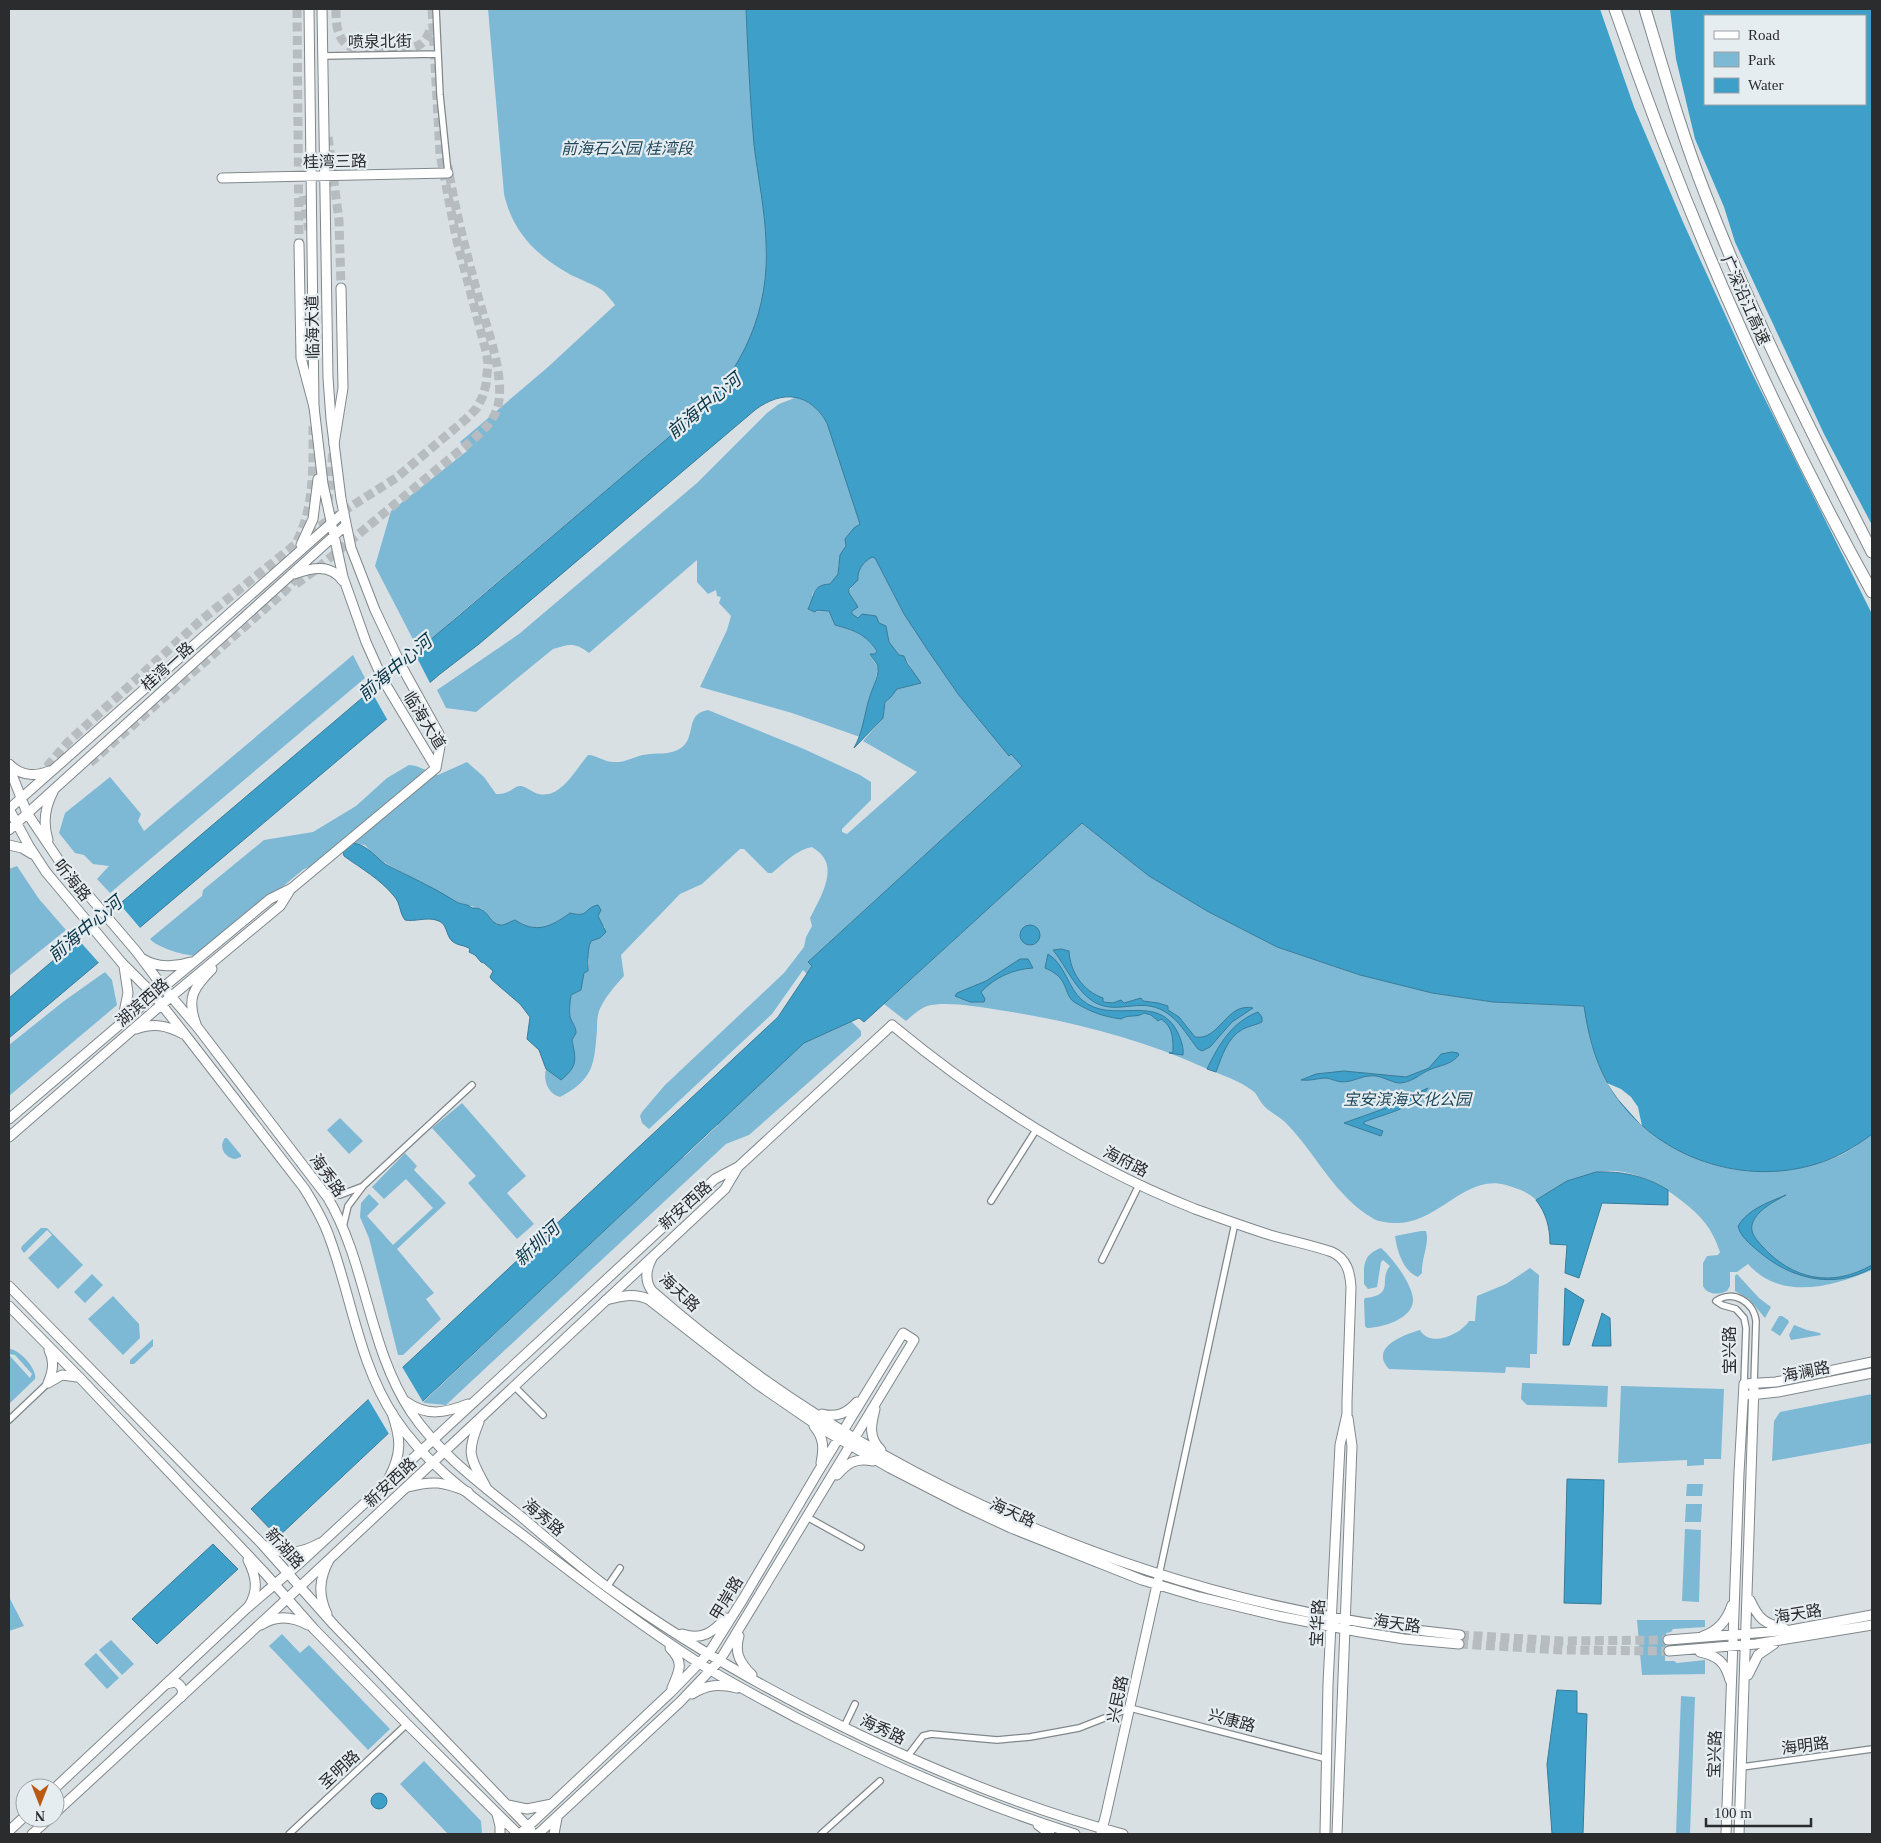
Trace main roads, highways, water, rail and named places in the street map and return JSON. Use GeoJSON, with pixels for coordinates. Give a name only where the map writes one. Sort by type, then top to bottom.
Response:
{"type":"FeatureCollection","features":[{"type":"Feature","properties":{"kind":"highway","name":"广深沿江高速"},"geometry":{"type":"LineString","coordinates":[[1615,9],[1668,155],[1748,345],[1812,477],[1872,592]]}},
{"type":"Feature","properties":{"kind":"highway","name":"广深沿江高速"},"geometry":{"type":"LineString","coordinates":[[1645,9],[1687,144],[1724,242],[1770,347],[1872,552]]}},
{"type":"Feature","properties":{"kind":"main road","name":"临海大道"},"geometry":{"type":"LineString","coordinates":[[309,9],[314,407],[319,464],[333,536],[356,617],[383,680],[436,768]]}},
{"type":"Feature","properties":{"kind":"main road","name":"临海大道"},"geometry":{"type":"LineString","coordinates":[[322,9],[328,362],[334,444],[344,512],[357,566],[375,610],[403,669],[439,734],[441,742],[436,768]]}},
{"type":"Feature","properties":{"kind":"main road","name":"桂湾三路"},"geometry":{"type":"LineString","coordinates":[[222,178],[448,173]]}},
{"type":"Feature","properties":{"kind":"main road"},"geometry":{"type":"LineString","coordinates":[[299,244],[301,358],[314,407]]}},
{"type":"Feature","properties":{"kind":"main road"},"geometry":{"type":"LineString","coordinates":[[334,444],[343,388],[341,288]]}},
{"type":"Feature","properties":{"kind":"main road"},"geometry":{"type":"LineString","coordinates":[[298,551],[313,519],[319,464]]}},
{"type":"Feature","properties":{"kind":"main road","name":"桂湾一路"},"geometry":{"type":"LineString","coordinates":[[9,809],[344,512]]}},
{"type":"Feature","properties":{"kind":"main road","name":"桂湾一路"},"geometry":{"type":"LineString","coordinates":[[12,827],[346,525]]}},
{"type":"Feature","properties":{"kind":"main road"},"geometry":{"type":"LineString","coordinates":[[291,574],[313,568],[327,569],[339,576],[346,586]]}},
{"type":"Feature","properties":{"kind":"main road"},"geometry":{"type":"LineString","coordinates":[[9,766],[26,775],[41,774],[52,770]]}},
{"type":"Feature","properties":{"kind":"main road","name":"听海路"},"geometry":{"type":"LineString","coordinates":[[9,766],[28,813],[60,862],[138,954],[163,987]]}},
{"type":"Feature","properties":{"kind":"main road","name":"湖滨西路"},"geometry":{"type":"LineString","coordinates":[[9,1119],[163,987],[270,899],[292,888],[436,768]]}},
{"type":"Feature","properties":{"kind":"main road"},"geometry":{"type":"LineString","coordinates":[[51,847],[47,836],[45,817],[48,803],[56,788]]}},
{"type":"Feature","properties":{"kind":"main road","name":"听海路"},"geometry":{"type":"LineString","coordinates":[[9,809],[12,827],[46,872],[123,965],[154,995]]}},
{"type":"Feature","properties":{"kind":"main road"},"geometry":{"type":"LineString","coordinates":[[9,845],[26,850],[37,859]]}},
{"type":"Feature","properties":{"kind":"main road","name":"湖滨西路"},"geometry":{"type":"LineString","coordinates":[[9,1137],[161,1005],[280,906],[292,888]]}},
{"type":"Feature","properties":{"kind":"main road"},"geometry":{"type":"LineString","coordinates":[[198,1028],[192,1010],[192,999],[196,987],[236,942]]}},
{"type":"Feature","properties":{"kind":"main road"},"geometry":{"type":"LineString","coordinates":[[138,954],[147,961],[163,965],[180,965],[196,960]]}},
{"type":"Feature","properties":{"kind":"main road"},"geometry":{"type":"LineString","coordinates":[[122,1022],[128,993],[123,965]]}},
{"type":"Feature","properties":{"kind":"main road","name":"海秀路"},"geometry":{"type":"LineString","coordinates":[[163,987],[198,1028],[323,1191],[343,1228],[352,1250],[386,1366],[405,1402],[414,1410],[433,1440],[444,1451],[607,1587],[669,1629],[766,1686],[844,1727],[907,1757],[1018,1802],[1101,1832],[1123,1834]]}},
{"type":"Feature","properties":{"kind":"main road","name":"海秀路"},"geometry":{"type":"LineString","coordinates":[[154,995],[304,1188],[319,1214],[332,1246],[360,1343],[373,1379],[398,1426],[433,1462],[468,1492],[601,1596],[711,1671],[837,1738],[881,1759],[1022,1817],[1075,1834]]}},
{"type":"Feature","properties":{"kind":"main road"},"geometry":{"type":"LineString","coordinates":[[131,1031],[157,1025],[172,1028],[187,1037]]}},
{"type":"Feature","properties":{"kind":"main road","name":"海府路"},"geometry":{"type":"LineString","coordinates":[[892,1025],[987,1098],[1036,1130],[1139,1185],[1235,1223],[1336,1254],[1343,1259],[1347,1266],[1351,1291]]}},
{"type":"Feature","properties":{"kind":"main road","name":"新安西路"},"geometry":{"type":"LineString","coordinates":[[65,1779],[247,1608],[324,1540],[715,1179],[738,1167],[892,1025]]}},
{"type":"Feature","properties":{"kind":"main road"},"geometry":{"type":"LineString","coordinates":[[195,1047],[195,1042],[198,1038],[206,1040]]}},
{"type":"Feature","properties":{"kind":"main road","name":"新安西路"},"geometry":{"type":"LineString","coordinates":[[65,1804],[251,1633],[654,1254],[712,1202],[725,1189],[738,1167]]}},
{"type":"Feature","properties":{"kind":"main road"},"geometry":{"type":"LineString","coordinates":[[702,1191],[712,1202]]}},
{"type":"Feature","properties":{"kind":"main road","name":"海天路"},"geometry":{"type":"LineString","coordinates":[[654,1254],[646,1276],[649,1286],[717,1344],[804,1407],[844,1430],[852,1441],[890,1468],[966,1507],[1011,1528],[1157,1584],[1236,1606],[1332,1627],[1404,1640],[1459,1644]]}},
{"type":"Feature","properties":{"kind":"main road","name":"新湖路"},"geometry":{"type":"LineString","coordinates":[[9,1286],[261,1543],[334,1625],[536,1834]]}},
{"type":"Feature","properties":{"kind":"main road","name":"宝华路"},"geometry":{"type":"LineString","coordinates":[[1337,1834],[1352,1446],[1347,1414],[1351,1291]]}},
{"type":"Feature","properties":{"kind":"main road","name":"海天路"},"geometry":{"type":"LineString","coordinates":[[606,1300],[626,1295],[636,1295],[648,1299],[742,1373],[838,1438],[852,1441],[891,1458],[974,1500],[1070,1543],[1159,1575],[1234,1596],[1388,1627],[1460,1635]]}},
{"type":"Feature","properties":{"kind":"main road","name":"新湖路"},"geometry":{"type":"LineString","coordinates":[[9,1306],[81,1379],[314,1629],[519,1834]]}},
{"type":"Feature","properties":{"kind":"main road","name":"甲岸路"},"geometry":{"type":"LineString","coordinates":[[519,1834],[700,1664],[743,1599],[838,1438],[903,1333],[914,1340],[720,1660],[680,1702],[536,1834]]}},
{"type":"Feature","properties":{"kind":"main road"},"geometry":{"type":"LineString","coordinates":[[46,1345],[52,1354],[53,1363],[48,1383],[62,1375],[71,1375],[81,1379]]}},
{"type":"Feature","properties":{"kind":"main road","name":"海澜路"},"geometry":{"type":"LineString","coordinates":[[1744,1384],[1776,1382],[1872,1362]]}},
{"type":"Feature","properties":{"kind":"main road","name":"海澜路"},"geometry":{"type":"LineString","coordinates":[[1744,1395],[1778,1392],[1872,1373]]}},
{"type":"Feature","properties":{"kind":"main road","name":"宝兴路"},"geometry":{"type":"LineString","coordinates":[[1726,1834],[1744,1384]]}},
{"type":"Feature","properties":{"kind":"main road","name":"宝兴路"},"geometry":{"type":"LineString","coordinates":[[1739,1834],[1754,1384]]}},
{"type":"Feature","properties":{"kind":"main road"},"geometry":{"type":"LineString","coordinates":[[804,1407],[828,1416],[838,1415],[851,1408],[867,1391]]}},
{"type":"Feature","properties":{"kind":"main road"},"geometry":{"type":"LineString","coordinates":[[879,1396],[872,1420],[872,1435],[876,1444],[891,1458]]}},
{"type":"Feature","properties":{"kind":"main road"},"geometry":{"type":"LineString","coordinates":[[414,1410],[441,1413],[473,1402]]}},
{"type":"Feature","properties":{"kind":"main road","name":"宝华路"},"geometry":{"type":"LineString","coordinates":[[1325,1834],[1326,1759],[1340,1445],[1347,1414]]}},
{"type":"Feature","properties":{"kind":"main road"},"geometry":{"type":"LineString","coordinates":[[480,1419],[471,1443],[470,1452],[474,1467],[487,1488]]}},
{"type":"Feature","properties":{"kind":"main road"},"geometry":{"type":"LineString","coordinates":[[809,1420],[820,1433],[823,1440],[818,1472]]}},
{"type":"Feature","properties":{"kind":"main road"},"geometry":{"type":"LineString","coordinates":[[386,1483],[399,1453],[398,1426]]}},
{"type":"Feature","properties":{"kind":"main road"},"geometry":{"type":"LineString","coordinates":[[819,1496],[843,1467],[855,1460],[873,1462],[890,1468]]}},
{"type":"Feature","properties":{"kind":"main road"},"geometry":{"type":"LineString","coordinates":[[1739,1473],[1752,1474]]}},
{"type":"Feature","properties":{"kind":"main road"},"geometry":{"type":"LineString","coordinates":[[405,1488],[420,1483],[439,1482],[468,1492]]}},
{"type":"Feature","properties":{"kind":"main road"},"geometry":{"type":"LineString","coordinates":[[261,1543],[277,1551],[292,1553],[306,1550],[324,1540]]}},
{"type":"Feature","properties":{"kind":"main road"},"geometry":{"type":"LineString","coordinates":[[245,1553],[256,1583],[254,1596],[247,1608]]}},
{"type":"Feature","properties":{"kind":"main road"},"geometry":{"type":"LineString","coordinates":[[328,1560],[321,1577],[320,1590],[323,1605],[334,1625]]}},
{"type":"Feature","properties":{"kind":"main road","name":"兴民路"},"geometry":{"type":"LineString","coordinates":[[1101,1832],[1159,1575]]}},
{"type":"Feature","properties":{"kind":"main road"},"geometry":{"type":"LineString","coordinates":[[1692,1639],[1708,1634],[1723,1624],[1735,1595]]}},
{"type":"Feature","properties":{"kind":"main road"},"geometry":{"type":"LineString","coordinates":[[1748,1595],[1755,1612],[1762,1619],[1775,1626],[1791,1630]]}},
{"type":"Feature","properties":{"kind":"main road"},"geometry":{"type":"LineString","coordinates":[[669,1629],[693,1637],[709,1634],[718,1627],[743,1599]]}},
{"type":"Feature","properties":{"kind":"main road","name":"海天路"},"geometry":{"type":"LineString","coordinates":[[1668,1640],[1791,1630],[1872,1615]]}},
{"type":"Feature","properties":{"kind":"main road"},"geometry":{"type":"LineString","coordinates":[[251,1633],[266,1622],[280,1618],[300,1620],[314,1629]]}},
{"type":"Feature","properties":{"kind":"main road"},"geometry":{"type":"LineString","coordinates":[[744,1623],[736,1646],[738,1658],[750,1674],[766,1686]]}},
{"type":"Feature","properties":{"kind":"main road","name":"海天路"},"geometry":{"type":"LineString","coordinates":[[1669,1651],[1746,1646],[1872,1624]]}},
{"type":"Feature","properties":{"kind":"main road"},"geometry":{"type":"LineString","coordinates":[[655,1634],[675,1654],[679,1661],[678,1674],[670,1693]]}},
{"type":"Feature","properties":{"kind":"main road"},"geometry":{"type":"LineString","coordinates":[[1745,1684],[1758,1655],[1778,1641]]}},
{"type":"Feature","properties":{"kind":"main road"},"geometry":{"type":"LineString","coordinates":[[1693,1650],[1711,1654],[1720,1660],[1728,1671],[1732,1685]]}},
{"type":"Feature","properties":{"kind":"main road"},"geometry":{"type":"LineString","coordinates":[[166,1684],[175,1682],[180,1685],[182,1691],[180,1697]]}},
{"type":"Feature","properties":{"kind":"main road"},"geometry":{"type":"LineString","coordinates":[[680,1702],[698,1690],[714,1685],[748,1691]]}},
{"type":"Feature","properties":{"kind":"main road"},"geometry":{"type":"LineString","coordinates":[[587,1771],[585,1776],[587,1780],[592,1782],[596,1780]]}},
{"type":"Feature","properties":{"kind":"main road"},"geometry":{"type":"LineString","coordinates":[[506,1804],[527,1809],[552,1804]]}},
{"type":"Feature","properties":{"kind":"main road"},"geometry":{"type":"LineString","coordinates":[[496,1812],[500,1834]]}},
{"type":"Feature","properties":{"kind":"main road"},"geometry":{"type":"LineString","coordinates":[[554,1834],[558,1815]]}},
{"type":"Feature","properties":{"kind":"main road"},"geometry":{"type":"LineString","coordinates":[[1022,1817],[1040,1826],[1050,1834]]}},
{"type":"Feature","properties":{"kind":"water"},"geometry":{"type":"Polygon","coordinates":[[[746,9],[1872,9],[1872,1134],[1852,1148],[1831,1159],[1786,1170],[1756,1171],[1726,1168],[1697,1159],[1670,1146],[1646,1129],[1624,1107],[1607,1082],[1598,1064],[1584,1006],[1493,1002],[1432,993],[1360,975],[1277,947],[1207,911],[1149,876],[1082,823],[864,1022],[859,1018],[804,1043],[278,1537],[251,1509],[778,1017],[812,966],[808,962],[1022,766],[1011,754],[1009,756],[958,694],[904,614],[875,558],[872,557],[861,567],[858,573],[858,580],[849,589],[849,593],[858,607],[852,611],[852,614],[858,618],[862,614],[876,616],[879,623],[886,626],[889,642],[899,655],[904,656],[921,683],[897,689],[885,702],[883,718],[854,748],[878,672],[877,665],[870,654],[875,654],[877,651],[863,636],[835,625],[829,611],[817,610],[815,612],[808,609],[814,592],[820,586],[830,584],[838,574],[840,555],[846,546],[845,539],[860,524],[827,423],[813,405],[804,400],[795,397],[776,399],[765,403],[755,410],[9,1038],[9,998],[695,415],[727,378],[740,358],[758,314],[766,267],[764,218],[754,145],[746,9]]]}},
{"type":"Feature","properties":{"kind":"water"},"geometry":{"type":"Polygon","coordinates":[[[349,843],[355,843],[364,847],[385,864],[457,902],[482,910],[493,922],[500,925],[515,920],[530,927],[543,927],[556,922],[570,913],[581,914],[598,905],[601,910],[598,916],[606,932],[600,938],[591,941],[588,952],[588,971],[584,973],[581,990],[571,995],[570,1017],[575,1026],[576,1033],[572,1040],[575,1058],[573,1066],[567,1075],[561,1080],[546,1069],[539,1050],[527,1039],[530,1017],[520,1004],[492,980],[490,977],[493,971],[469,952],[470,949],[452,941],[440,921],[428,919],[405,920],[396,899],[389,890],[344,856],[343,852],[349,843]]]}},
{"type":"Feature","properties":{"kind":"water"},"geometry":{"type":"Polygon","coordinates":[[[1030,925],[1037,928],[1040,935],[1037,942],[1030,945],[1023,942],[1020,935],[1023,928],[1030,925]]]}},
{"type":"Feature","properties":{"kind":"water"},"geometry":{"type":"Polygon","coordinates":[[[1053,950],[1069,951],[1072,966],[1079,980],[1089,991],[1103,998],[1103,1002],[1113,1003],[1121,1000],[1124,1003],[1141,998],[1143,1001],[1168,1006],[1168,1010],[1179,1017],[1195,1037],[1204,1037],[1211,1033],[1236,1011],[1244,1008],[1253,1008],[1232,1022],[1210,1047],[1202,1051],[1198,1049],[1182,1027],[1161,1009],[1141,1005],[1113,1007],[1094,1002],[1077,985],[1053,950]]]}},
{"type":"Feature","properties":{"kind":"water"},"geometry":{"type":"Polygon","coordinates":[[[1048,954],[1059,964],[1077,995],[1094,1007],[1107,1010],[1147,1011],[1159,1014],[1169,1021],[1178,1033],[1183,1047],[1183,1055],[1169,1053],[1173,1052],[1172,1033],[1161,1019],[1158,1021],[1151,1015],[1144,1013],[1121,1019],[1114,1018],[1096,1013],[1074,1002],[1059,976],[1045,968],[1048,954]]]}},
{"type":"Feature","properties":{"kind":"water"},"geometry":{"type":"Polygon","coordinates":[[[1020,959],[1028,959],[1033,968],[1012,972],[992,982],[981,992],[985,999],[984,1002],[970,1002],[955,996],[957,993],[986,981],[1020,959]]]}},
{"type":"Feature","properties":{"kind":"water"},"geometry":{"type":"Polygon","coordinates":[[[1258,1012],[1262,1017],[1262,1022],[1243,1029],[1233,1037],[1220,1060],[1216,1072],[1207,1069],[1227,1035],[1249,1016],[1258,1012]]]}},
{"type":"Feature","properties":{"kind":"water"},"geometry":{"type":"Polygon","coordinates":[[[1452,1052],[1459,1055],[1452,1061],[1401,1083],[1372,1076],[1345,1082],[1324,1078],[1301,1080],[1316,1074],[1344,1071],[1406,1077],[1429,1068],[1441,1054],[1452,1052]]]}},
{"type":"Feature","properties":{"kind":"water"},"geometry":{"type":"Polygon","coordinates":[[[1428,1088],[1407,1106],[1364,1122],[1364,1124],[1383,1131],[1381,1136],[1344,1123],[1386,1108],[1428,1088]]]}},
{"type":"Feature","properties":{"kind":"water"},"geometry":{"type":"Polygon","coordinates":[[[1596,1172],[1615,1172],[1651,1181],[1668,1190],[1668,1205],[1602,1203],[1579,1278],[1565,1273],[1567,1245],[1550,1244],[1547,1220],[1536,1200],[1567,1181],[1596,1172]]]}},
{"type":"Feature","properties":{"kind":"water"},"geometry":{"type":"Polygon","coordinates":[[[1786,1195],[1761,1211],[1752,1225],[1752,1231],[1756,1239],[1773,1257],[1799,1273],[1813,1277],[1842,1276],[1872,1265],[1872,1268],[1842,1279],[1812,1278],[1783,1268],[1757,1250],[1743,1236],[1738,1226],[1753,1211],[1766,1203],[1786,1195]]]}},
{"type":"Feature","properties":{"kind":"water"},"geometry":{"type":"Polygon","coordinates":[[[1565,1288],[1584,1300],[1569,1345],[1563,1345],[1565,1288]]]}},
{"type":"Feature","properties":{"kind":"water"},"geometry":{"type":"Polygon","coordinates":[[[1602,1313],[1610,1318],[1611,1346],[1592,1346],[1602,1313]]]}},
{"type":"Feature","properties":{"kind":"water"},"geometry":{"type":"Polygon","coordinates":[[[1567,1479],[1604,1480],[1601,1604],[1564,1603],[1567,1479]]]}},
{"type":"Feature","properties":{"kind":"water"},"geometry":{"type":"Polygon","coordinates":[[[213,1544],[238,1569],[157,1644],[132,1619],[213,1544]]]}},
{"type":"Feature","properties":{"kind":"water"},"geometry":{"type":"Polygon","coordinates":[[[1557,1690],[1577,1691],[1577,1713],[1587,1714],[1583,1834],[1552,1834],[1547,1764],[1557,1690]]]}},
{"type":"Feature","properties":{"kind":"water"},"geometry":{"type":"Polygon","coordinates":[[[379,1793],[387,1801],[379,1809],[371,1801],[379,1793]]]}},
{"type":"Feature","properties":{"kind":"tunnel"},"geometry":{"type":"LineString","coordinates":[[297,9],[299,244]]}},
{"type":"Feature","properties":{"kind":"tunnel"},"geometry":{"type":"LineString","coordinates":[[336,9],[339,33],[343,41],[347,45],[361,50],[394,51],[413,48],[424,41],[432,26]]}},
{"type":"Feature","properties":{"kind":"tunnel"},"geometry":{"type":"LineString","coordinates":[[38,777],[68,742],[200,621],[312,531],[396,478],[466,419],[476,409],[482,398],[486,385],[488,363],[486,351],[456,237],[440,154],[432,9]]}},
{"type":"Feature","properties":{"kind":"tunnel"},"geometry":{"type":"LineString","coordinates":[[328,137],[339,220],[341,288]]}},
{"type":"Feature","properties":{"kind":"tunnel"},"geometry":{"type":"LineString","coordinates":[[296,584],[475,438],[489,424],[498,407],[500,389],[497,363],[462,233],[448,166]]}},
{"type":"Feature","properties":{"kind":"tunnel"},"geometry":{"type":"LineString","coordinates":[[303,196],[309,230]]}},
{"type":"Feature","properties":{"kind":"tunnel"},"geometry":{"type":"LineString","coordinates":[[297,541],[303,527],[310,499],[313,468],[313,424]]}},
{"type":"Feature","properties":{"kind":"tunnel"},"geometry":{"type":"LineString","coordinates":[[328,503],[333,451]]}},
{"type":"Feature","properties":{"kind":"tunnel"},"geometry":{"type":"LineString","coordinates":[[90,763],[285,591],[304,569]]}},
{"type":"Feature","properties":{"kind":"tunnel"},"geometry":{"type":"LineString","coordinates":[[1460,1635],[1562,1641],[1668,1640]]}},
{"type":"Feature","properties":{"kind":"tunnel"},"geometry":{"type":"LineString","coordinates":[[1459,1644],[1563,1650],[1669,1651]]}},
{"type":"Feature","properties":{"kind":"park label","name":"前海石公园 桂湾段"},"geometry":{"type":"Point","coordinates":[627,148]}},
{"type":"Feature","properties":{"kind":"park label","name":"宝安滨海文化公园"},"geometry":{"type":"Point","coordinates":[1407,1099]}},
{"type":"Feature","properties":{"kind":"water label","name":"前海中心河"},"geometry":{"type":"Point","coordinates":[704,406]}},
{"type":"Feature","properties":{"kind":"water label","name":"前海中心河"},"geometry":{"type":"Point","coordinates":[395,668]}},
{"type":"Feature","properties":{"kind":"water label","name":"前海中心河"},"geometry":{"type":"Point","coordinates":[85,929]}},
{"type":"Feature","properties":{"kind":"water label","name":"新圳河"},"geometry":{"type":"Point","coordinates":[537,1244]}}]}
